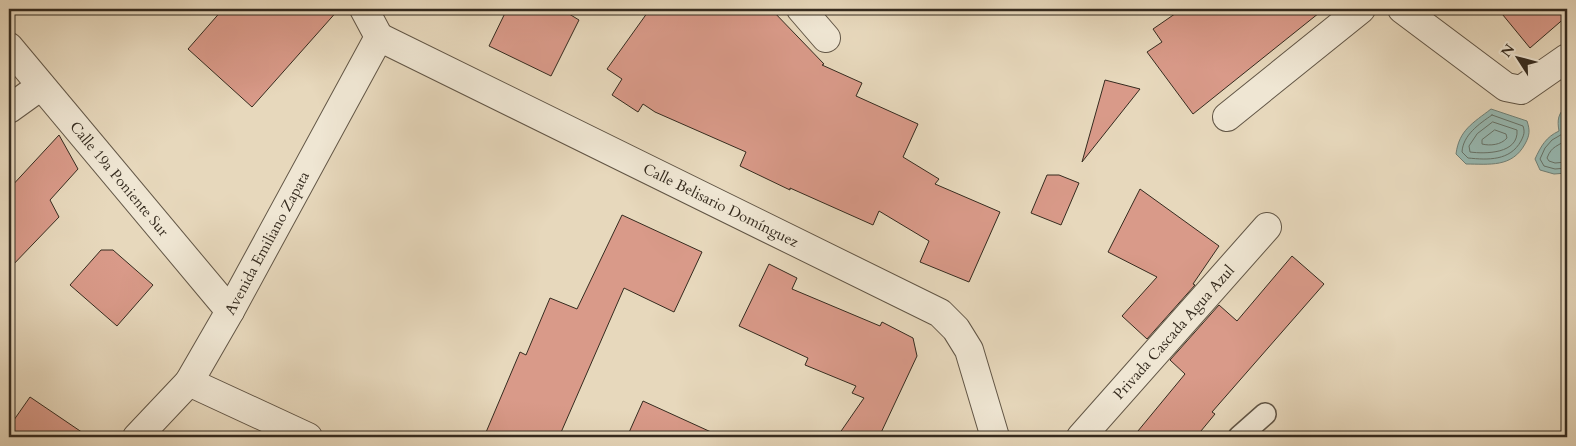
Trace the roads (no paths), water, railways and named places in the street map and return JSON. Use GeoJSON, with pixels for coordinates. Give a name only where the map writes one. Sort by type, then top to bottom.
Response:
{"type":"FeatureCollection","features":[{"type":"Feature","properties":{"kind":"street"},"geometry":{"type":"LineString","coordinates":[[364,9],[379,37]]}},
{"type":"Feature","properties":{"kind":"street"},"geometry":{"type":"LineString","coordinates":[[801,9],[826,38]]}},
{"type":"Feature","properties":{"kind":"street"},"geometry":{"type":"LineString","coordinates":[[1227,117],[1361,9]]}},
{"type":"Feature","properties":{"kind":"street"},"geometry":{"type":"LineString","coordinates":[[1402,9],[1506,87],[1521,90],[1567,58]]}},
{"type":"Feature","properties":{"kind":"street","name":"Avenida Emiliano Zapata"},"geometry":{"type":"LineString","coordinates":[[136,437],[189,382],[230,311],[379,37]]}},
{"type":"Feature","properties":{"kind":"street","name":"Calle Belisario Domínguez"},"geometry":{"type":"LineString","coordinates":[[379,37],[940,313],[956,329],[968,350],[995,437]]}},
{"type":"Feature","properties":{"kind":"street","name":"Calle 19a Poniente Sur"},"geometry":{"type":"LineString","coordinates":[[9,47],[230,311]]}},
{"type":"Feature","properties":{"kind":"street"},"geometry":{"type":"LineString","coordinates":[[9,108],[41,86]]}},
{"type":"Feature","properties":{"kind":"street","name":"Privada Cascada Agua Azul"},"geometry":{"type":"LineString","coordinates":[[1081,437],[1266,227]]}},
{"type":"Feature","properties":{"kind":"street"},"geometry":{"type":"LineString","coordinates":[[189,382],[308,437]]}},
{"type":"Feature","properties":{"kind":"lane"},"geometry":{"type":"LineString","coordinates":[[1239,437],[1265,414]]}},
{"type":"Feature","properties":{"kind":"water"},"geometry":{"type":"Polygon","coordinates":[[[1567,106],[1567,173],[1554,174],[1540,170],[1535,159],[1544,142],[1559,131],[1559,117],[1567,106]]]}},
{"type":"Feature","properties":{"kind":"water"},"geometry":{"type":"Polygon","coordinates":[[[1491,109],[1527,121],[1529,132],[1527,141],[1520,152],[1507,161],[1491,164],[1466,164],[1456,154],[1460,139],[1473,123],[1491,109]]]}}]}
